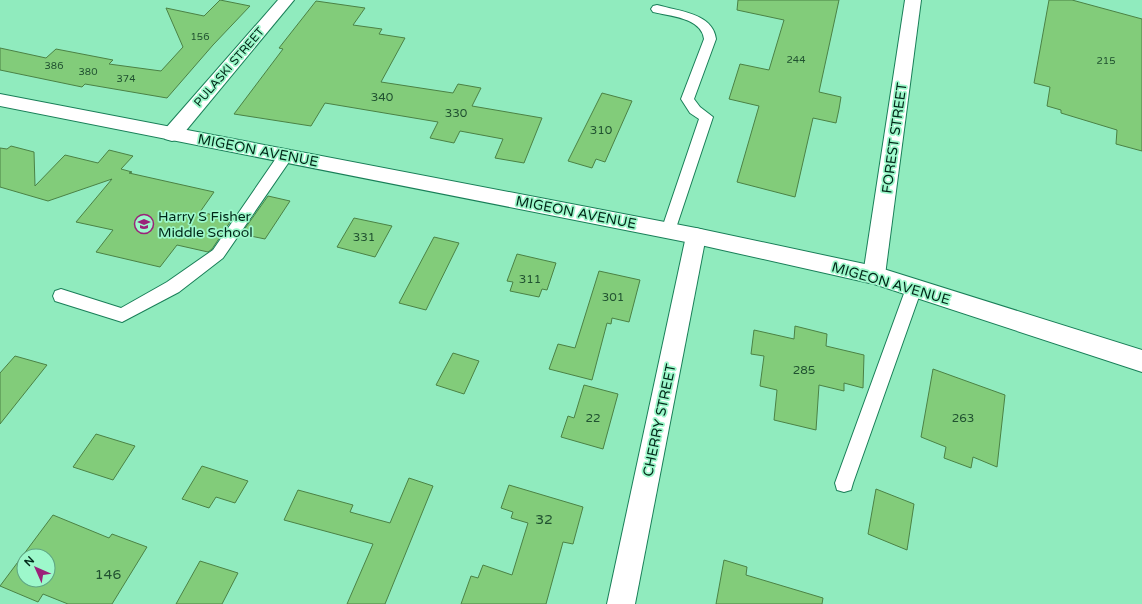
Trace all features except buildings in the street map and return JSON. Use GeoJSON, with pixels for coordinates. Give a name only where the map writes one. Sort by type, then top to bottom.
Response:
{"type":"FeatureCollection","features":[{"type":"Feature","properties":{"kind":"main road","name":"PULASKI STREET"},"geometry":{"type":"LineString","coordinates":[[172,134],[286,0]]}},
{"type":"Feature","properties":{"kind":"main road","name":"FOREST STREET"},"geometry":{"type":"LineString","coordinates":[[874,276],[913,0]]}},
{"type":"Feature","properties":{"kind":"main road","name":"MIGEON AVENUE"},"geometry":{"type":"LineString","coordinates":[[0,100],[696,236],[874,276],[1142,361]]}},
{"type":"Feature","properties":{"kind":"main road","name":"CHERRY STREET"},"geometry":{"type":"LineString","coordinates":[[621,604],[696,236]]}},
{"type":"Feature","properties":{"kind":"lane"},"geometry":{"type":"LineString","coordinates":[[657,9],[698,20],[709,31],[710,39],[687,99],[695,110],[706,117],[668,231]]}},
{"type":"Feature","properties":{"kind":"lane"},"geometry":{"type":"LineString","coordinates":[[61,296],[122,315],[173,287],[218,254],[286,155]]}},
{"type":"Feature","properties":{"kind":"lane"},"geometry":{"type":"LineString","coordinates":[[844,483],[914,288]]}},
{"type":"Feature","properties":{"kind":"place","name":"Harry S Fisher Middle School"},"geometry":{"type":"Point","coordinates":[144,224]}}]}
